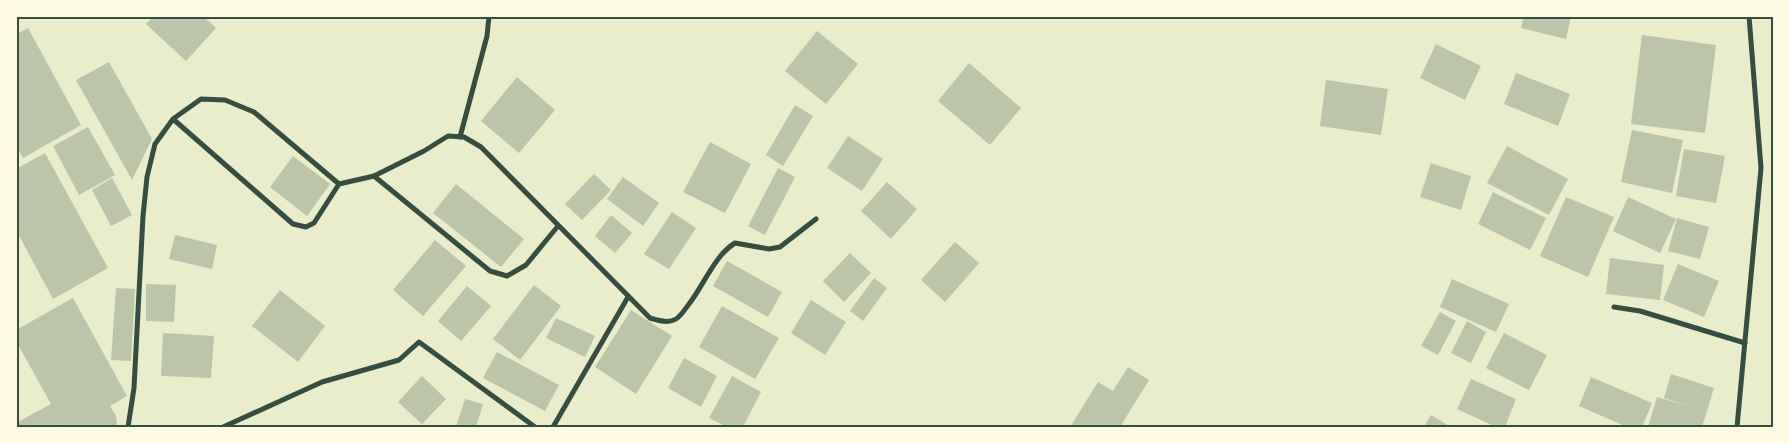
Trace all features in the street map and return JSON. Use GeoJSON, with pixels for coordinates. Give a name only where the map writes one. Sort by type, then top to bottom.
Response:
{"type":"FeatureCollection","features":[{"type":"Feature","properties":{"kind":"street"},"geometry":{"type":"LineString","coordinates":[[460,137],[487,36],[489,16]]}},
{"type":"Feature","properties":{"kind":"street"},"geometry":{"type":"LineString","coordinates":[[1737,427],[1761,168],[1749,16]]}},
{"type":"Feature","properties":{"kind":"street"},"geometry":{"type":"LineString","coordinates":[[128,427],[134,388],[143,216],[147,177],[155,144],[173,119],[200,100],[225,100],[254,112],[339,184]]}},
{"type":"Feature","properties":{"kind":"street"},"geometry":{"type":"LineString","coordinates":[[173,119],[293,224],[306,227],[314,223],[339,184],[374,176],[448,136],[464,137],[481,147],[650,318],[666,322],[676,319],[699,290],[720,256],[728,248],[736,243],[769,249],[780,247],[816,219]]}},
{"type":"Feature","properties":{"kind":"street"},"geometry":{"type":"LineString","coordinates":[[374,176],[490,271],[507,276],[526,265],[558,226]]}},
{"type":"Feature","properties":{"kind":"street"},"geometry":{"type":"LineString","coordinates":[[553,427],[628,297]]}},
{"type":"Feature","properties":{"kind":"street"},"geometry":{"type":"LineString","coordinates":[[1614,306],[1640,311],[1745,343]]}},
{"type":"Feature","properties":{"kind":"street"},"geometry":{"type":"LineString","coordinates":[[223,427],[322,382],[399,360],[419,342],[536,427]]}},
{"type":"Feature","properties":{"kind":"building"},"geometry":{"type":"Polygon","coordinates":[[[154,16],[203,16],[216,28],[186,61],[146,24],[154,16]]]}},
{"type":"Feature","properties":{"kind":"building"},"geometry":{"type":"Polygon","coordinates":[[[1524,16],[1571,16],[1566,39],[1521,28],[1524,16]]]}},
{"type":"Feature","properties":{"kind":"building"},"geometry":{"type":"Polygon","coordinates":[[[28,28],[81,125],[23,158],[16,146],[16,34],[28,28]]]}},
{"type":"Feature","properties":{"kind":"building"},"geometry":{"type":"Polygon","coordinates":[[[817,31],[858,64],[826,104],[785,71],[817,31]]]}},
{"type":"Feature","properties":{"kind":"building"},"geometry":{"type":"Polygon","coordinates":[[[1642,35],[1716,45],[1705,133],[1631,124],[1642,35]]]}},
{"type":"Feature","properties":{"kind":"building"},"geometry":{"type":"Polygon","coordinates":[[[1436,44],[1481,66],[1465,100],[1420,78],[1436,44]]]}},
{"type":"Feature","properties":{"kind":"building"},"geometry":{"type":"Polygon","coordinates":[[[109,62],[152,139],[132,180],[76,80],[109,62]]]}},
{"type":"Feature","properties":{"kind":"building"},"geometry":{"type":"Polygon","coordinates":[[[969,63],[1021,108],[990,145],[938,101],[969,63]]]}},
{"type":"Feature","properties":{"kind":"building"},"geometry":{"type":"Polygon","coordinates":[[[1516,73],[1570,94],[1558,126],[1504,104],[1516,73]]]}},
{"type":"Feature","properties":{"kind":"building"},"geometry":{"type":"Polygon","coordinates":[[[517,77],[555,110],[519,153],[481,121],[517,77]]]}},
{"type":"Feature","properties":{"kind":"building"},"geometry":{"type":"Polygon","coordinates":[[[1326,80],[1388,89],[1381,135],[1320,126],[1326,80]]]}},
{"type":"Feature","properties":{"kind":"building"},"geometry":{"type":"Polygon","coordinates":[[[795,105],[813,116],[783,166],[766,155],[795,105]]]}},
{"type":"Feature","properties":{"kind":"building"},"geometry":{"type":"Polygon","coordinates":[[[88,127],[115,175],[79,195],[53,146],[88,127]]]}},
{"type":"Feature","properties":{"kind":"building"},"geometry":{"type":"Polygon","coordinates":[[[1632,130],[1683,140],[1672,193],[1621,182],[1632,130]]]}},
{"type":"Feature","properties":{"kind":"building"},"geometry":{"type":"Polygon","coordinates":[[[848,136],[883,159],[862,191],[827,168],[848,136]]]}},
{"type":"Feature","properties":{"kind":"building"},"geometry":{"type":"Polygon","coordinates":[[[710,142],[751,164],[725,213],[683,192],[710,142]]]}},
{"type":"Feature","properties":{"kind":"building"},"geometry":{"type":"Polygon","coordinates":[[[1507,146],[1568,179],[1549,215],[1487,183],[1507,146]]]}},
{"type":"Feature","properties":{"kind":"building"},"geometry":{"type":"Polygon","coordinates":[[[1684,149],[1725,156],[1716,203],[1676,196],[1684,149]]]}},
{"type":"Feature","properties":{"kind":"building"},"geometry":{"type":"Polygon","coordinates":[[[45,153],[108,268],[53,299],[16,230],[16,169],[45,153]]]}},
{"type":"Feature","properties":{"kind":"building"},"geometry":{"type":"Polygon","coordinates":[[[293,156],[330,184],[307,216],[270,187],[293,156]]]}},
{"type":"Feature","properties":{"kind":"building"},"geometry":{"type":"Polygon","coordinates":[[[1431,163],[1471,176],[1461,210],[1420,197],[1431,163]]]}},
{"type":"Feature","properties":{"kind":"building"},"geometry":{"type":"Polygon","coordinates":[[[778,168],[795,177],[765,235],[748,226],[778,168]]]}},
{"type":"Feature","properties":{"kind":"building"},"geometry":{"type":"Polygon","coordinates":[[[594,174],[611,190],[582,220],[565,204],[594,174]]]}},
{"type":"Feature","properties":{"kind":"building"},"geometry":{"type":"Polygon","coordinates":[[[623,177],[659,203],[643,226],[607,199],[623,177]]]}},
{"type":"Feature","properties":{"kind":"building"},"geometry":{"type":"Polygon","coordinates":[[[112,178],[132,215],[111,226],[92,190],[112,178]]]}},
{"type":"Feature","properties":{"kind":"building"},"geometry":{"type":"Polygon","coordinates":[[[887,182],[917,209],[891,239],[861,211],[887,182]]]}},
{"type":"Feature","properties":{"kind":"building"},"geometry":{"type":"Polygon","coordinates":[[[456,184],[524,239],[501,267],[433,213],[456,184]]]}},
{"type":"Feature","properties":{"kind":"building"},"geometry":{"type":"Polygon","coordinates":[[[1493,192],[1546,218],[1530,250],[1478,224],[1493,192]]]}},
{"type":"Feature","properties":{"kind":"building"},"geometry":{"type":"Polygon","coordinates":[[[1566,197],[1614,217],[1588,277],[1540,256],[1566,197]]]}},
{"type":"Feature","properties":{"kind":"building"},"geometry":{"type":"Polygon","coordinates":[[[1628,197],[1676,219],[1660,253],[1613,231],[1628,197]]]}},
{"type":"Feature","properties":{"kind":"building"},"geometry":{"type":"Polygon","coordinates":[[[672,212],[696,228],[669,269],[644,254],[672,212]]]}},
{"type":"Feature","properties":{"kind":"building"},"geometry":{"type":"Polygon","coordinates":[[[611,215],[632,233],[615,253],[595,236],[611,215]]]}},
{"type":"Feature","properties":{"kind":"building"},"geometry":{"type":"Polygon","coordinates":[[[1677,218],[1709,227],[1700,259],[1668,251],[1677,218]]]}},
{"type":"Feature","properties":{"kind":"building"},"geometry":{"type":"Polygon","coordinates":[[[175,235],[217,245],[212,269],[169,259],[175,235]]]}},
{"type":"Feature","properties":{"kind":"building"},"geometry":{"type":"Polygon","coordinates":[[[435,240],[466,266],[423,316],[393,290],[435,240]]]}},
{"type":"Feature","properties":{"kind":"building"},"geometry":{"type":"Polygon","coordinates":[[[955,242],[979,263],[945,302],[921,280],[955,242]]]}},
{"type":"Feature","properties":{"kind":"building"},"geometry":{"type":"Polygon","coordinates":[[[850,253],[871,273],[844,302],[823,281],[850,253]]]}},
{"type":"Feature","properties":{"kind":"building"},"geometry":{"type":"Polygon","coordinates":[[[1610,258],[1664,265],[1660,300],[1606,294],[1610,258]]]}},
{"type":"Feature","properties":{"kind":"building"},"geometry":{"type":"Polygon","coordinates":[[[727,261],[782,292],[768,317],[713,286],[727,261]]]}},
{"type":"Feature","properties":{"kind":"building"},"geometry":{"type":"Polygon","coordinates":[[[1678,264],[1719,281],[1704,317],[1663,300],[1678,264]]]}},
{"type":"Feature","properties":{"kind":"building"},"geometry":{"type":"Polygon","coordinates":[[[874,278],[887,288],[863,321],[850,311],[874,278]]]}},
{"type":"Feature","properties":{"kind":"building"},"geometry":{"type":"Polygon","coordinates":[[[1452,279],[1509,304],[1496,332],[1440,307],[1452,279]]]}},
{"type":"Feature","properties":{"kind":"building"},"geometry":{"type":"Polygon","coordinates":[[[146,284],[176,285],[174,322],[146,321],[146,284]]]}},
{"type":"Feature","properties":{"kind":"building"},"geometry":{"type":"Polygon","coordinates":[[[534,285],[561,306],[520,360],[493,339],[534,285]]]}},
{"type":"Feature","properties":{"kind":"building"},"geometry":{"type":"Polygon","coordinates":[[[467,286],[491,306],[461,341],[438,321],[467,286]]]}},
{"type":"Feature","properties":{"kind":"building"},"geometry":{"type":"Polygon","coordinates":[[[116,288],[135,289],[131,361],[111,360],[116,288]]]}},
{"type":"Feature","properties":{"kind":"building"},"geometry":{"type":"Polygon","coordinates":[[[280,290],[325,326],[298,362],[252,326],[280,290]]]}},
{"type":"Feature","properties":{"kind":"building"},"geometry":{"type":"Polygon","coordinates":[[[73,298],[127,396],[110,406],[116,416],[117,427],[63,427],[62,424],[57,427],[16,427],[16,423],[51,404],[16,341],[16,330],[73,298]]]}},
{"type":"Feature","properties":{"kind":"building"},"geometry":{"type":"Polygon","coordinates":[[[811,300],[846,322],[825,355],[791,333],[811,300]]]}},
{"type":"Feature","properties":{"kind":"building"},"geometry":{"type":"Polygon","coordinates":[[[722,306],[779,338],[755,379],[699,347],[722,306]]]}},
{"type":"Feature","properties":{"kind":"building"},"geometry":{"type":"Polygon","coordinates":[[[631,310],[672,336],[636,394],[595,367],[631,310]]]}},
{"type":"Feature","properties":{"kind":"building"},"geometry":{"type":"Polygon","coordinates":[[[1440,312],[1456,321],[1438,355],[1421,346],[1440,312]]]}},
{"type":"Feature","properties":{"kind":"building"},"geometry":{"type":"Polygon","coordinates":[[[556,318],[595,336],[585,357],[546,338],[556,318]]]}},
{"type":"Feature","properties":{"kind":"building"},"geometry":{"type":"Polygon","coordinates":[[[1467,321],[1486,332],[1471,363],[1451,353],[1467,321]]]}},
{"type":"Feature","properties":{"kind":"building"},"geometry":{"type":"Polygon","coordinates":[[[163,333],[214,336],[211,378],[161,376],[163,333]]]}},
{"type":"Feature","properties":{"kind":"building"},"geometry":{"type":"Polygon","coordinates":[[[1504,333],[1547,355],[1529,390],[1486,368],[1504,333]]]}},
{"type":"Feature","properties":{"kind":"building"},"geometry":{"type":"Polygon","coordinates":[[[497,352],[559,385],[545,411],[483,378],[497,352]]]}},
{"type":"Feature","properties":{"kind":"building"},"geometry":{"type":"Polygon","coordinates":[[[684,358],[717,376],[701,407],[668,388],[684,358]]]}},
{"type":"Feature","properties":{"kind":"building"},"geometry":{"type":"Polygon","coordinates":[[[1128,367],[1149,380],[1120,427],[1070,427],[1098,382],[1113,391],[1128,367]]]}},
{"type":"Feature","properties":{"kind":"building"},"geometry":{"type":"Polygon","coordinates":[[[1671,374],[1714,388],[1702,427],[1648,427],[1657,397],[1691,407],[1664,398],[1671,374]]]}},
{"type":"Feature","properties":{"kind":"building"},"geometry":{"type":"Polygon","coordinates":[[[422,376],[446,399],[422,424],[398,402],[422,376]]]}},
{"type":"Feature","properties":{"kind":"building"},"geometry":{"type":"Polygon","coordinates":[[[732,376],[761,392],[743,427],[727,427],[709,418],[732,376]]]}},
{"type":"Feature","properties":{"kind":"building"},"geometry":{"type":"Polygon","coordinates":[[[1591,377],[1652,403],[1642,427],[1627,427],[1579,406],[1591,377]]]}},
{"type":"Feature","properties":{"kind":"building"},"geometry":{"type":"Polygon","coordinates":[[[1471,379],[1516,399],[1505,427],[1496,427],[1457,409],[1471,379]]]}},
{"type":"Feature","properties":{"kind":"building"},"geometry":{"type":"Polygon","coordinates":[[[465,399],[483,404],[476,427],[456,427],[465,399]]]}},
{"type":"Feature","properties":{"kind":"building"},"geometry":{"type":"Polygon","coordinates":[[[1431,415],[1451,427],[1424,427],[1431,415]]]}}]}
